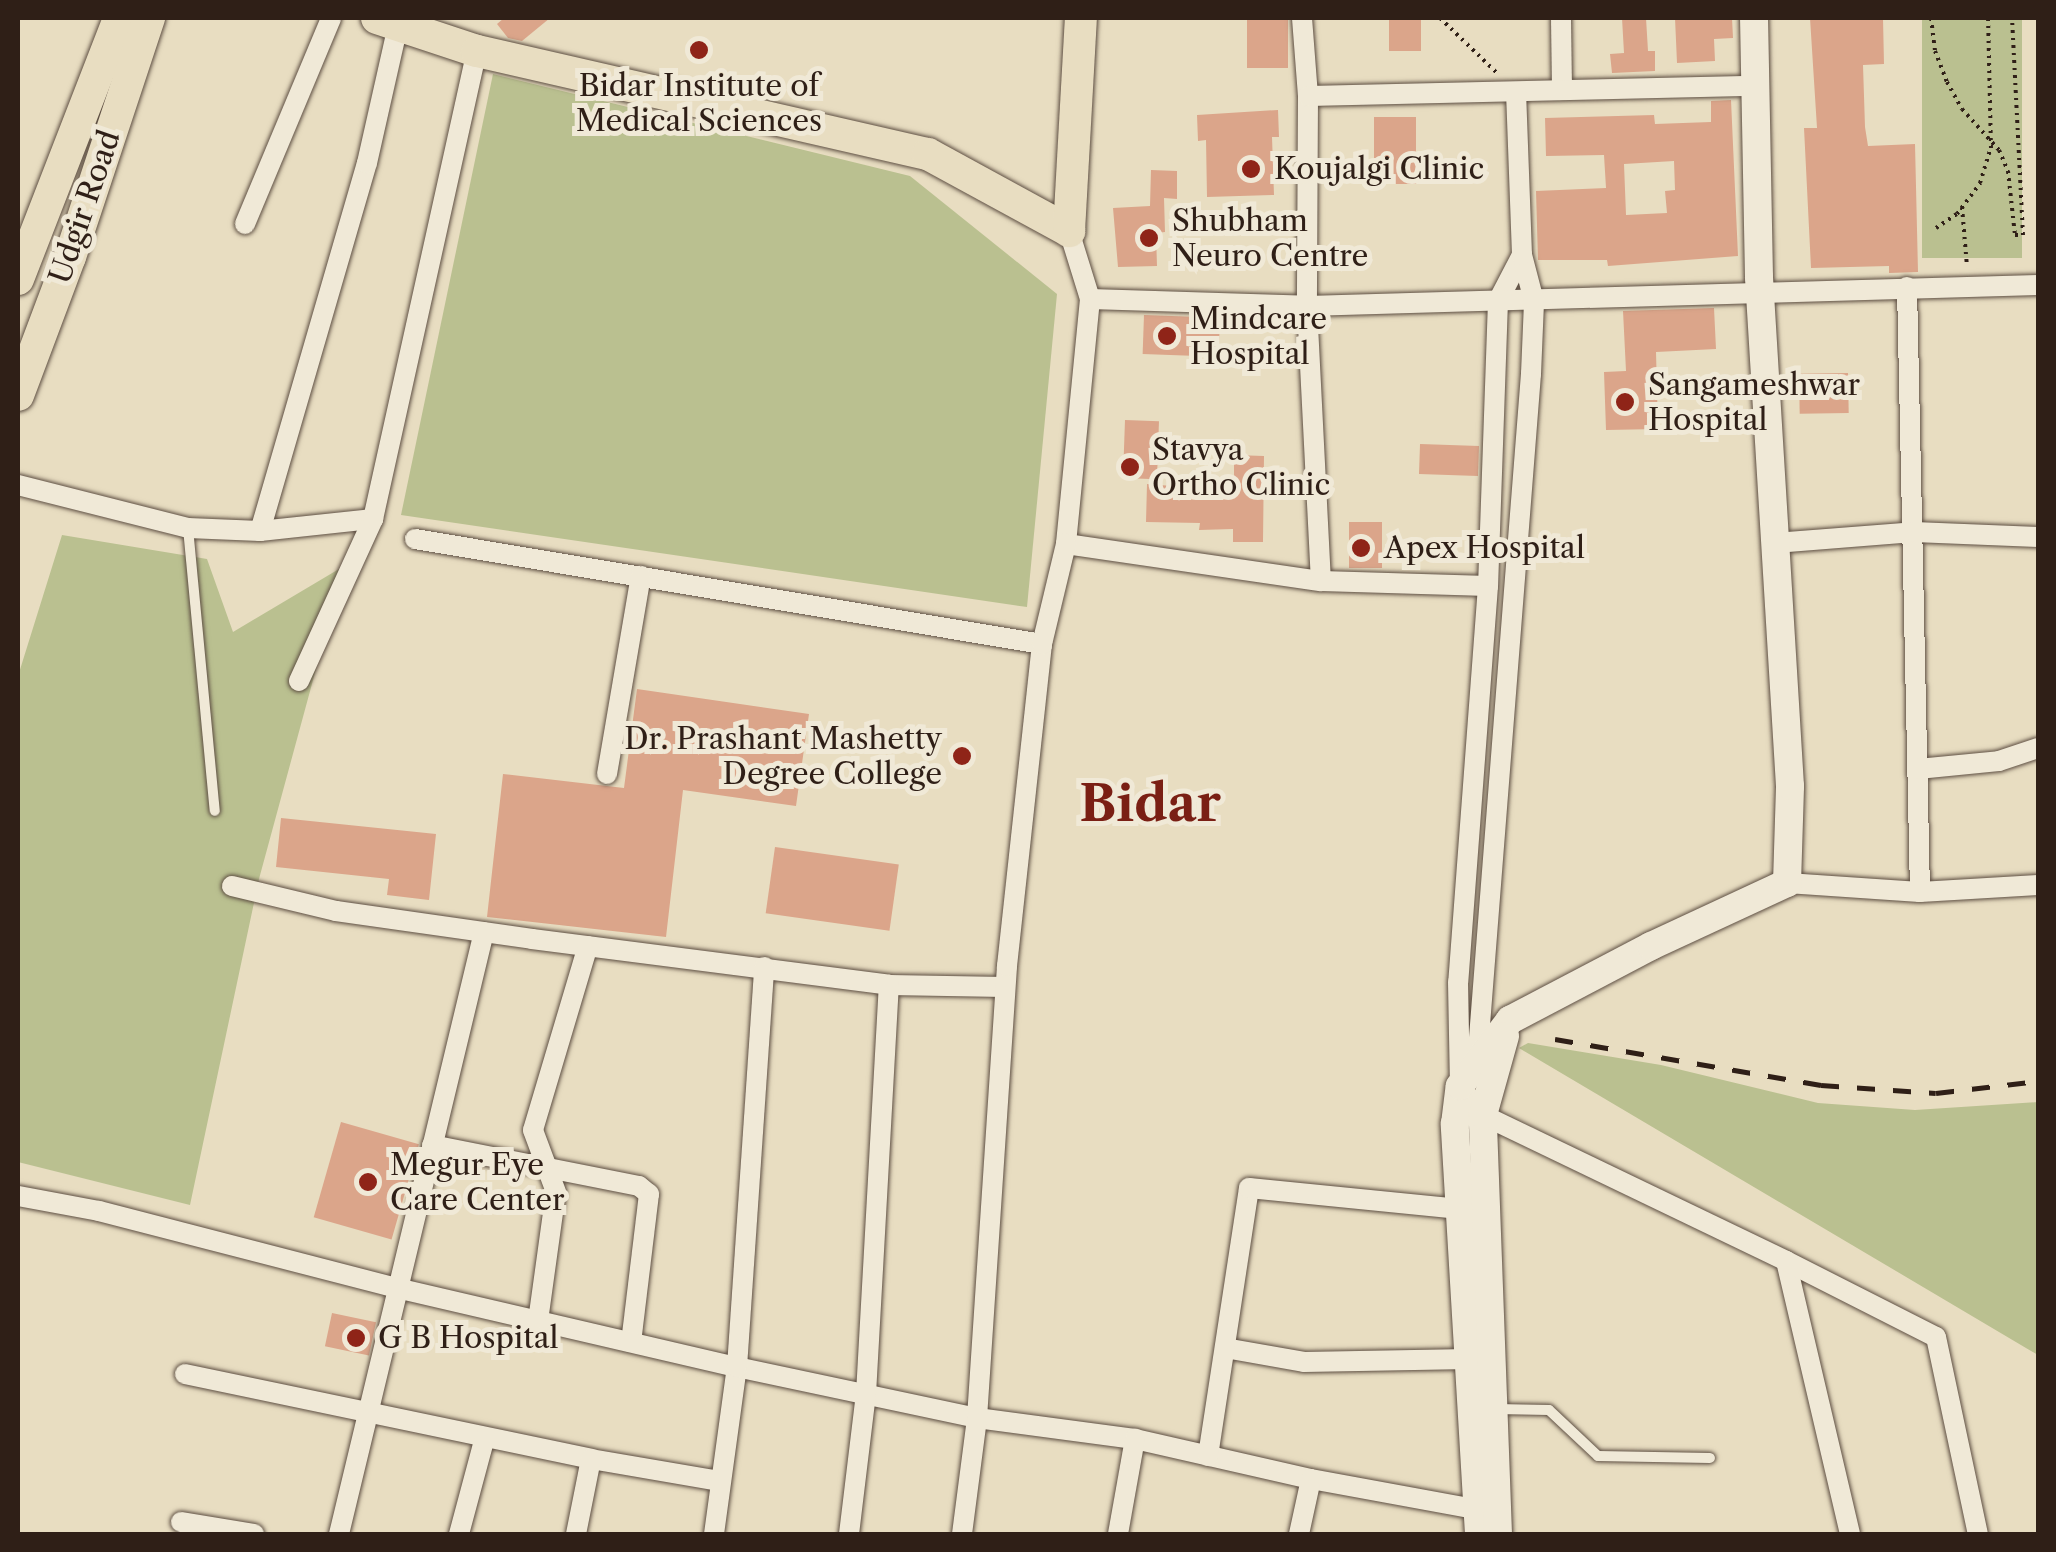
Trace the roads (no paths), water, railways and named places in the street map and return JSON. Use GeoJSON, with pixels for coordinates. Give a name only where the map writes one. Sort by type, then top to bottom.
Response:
{"type":"FeatureCollection","features":[{"type":"Feature","properties":{"kind":"highway","name":"Udgir Road"},"geometry":{"type":"LineString","coordinates":[[18,278],[119,18]]}},
{"type":"Feature","properties":{"kind":"highway","name":"Udgir Road"},"geometry":{"type":"LineString","coordinates":[[18,396],[70,257],[149,18]]}},
{"type":"Feature","properties":{"kind":"highway"},"geometry":{"type":"LineString","coordinates":[[387,21],[477,51],[928,154],[1069,231],[1081,18]]}},
{"type":"Feature","properties":{"kind":"main road"},"geometry":{"type":"LineString","coordinates":[[1488,1523],[1496,1409],[1482,1115],[1484,1074],[1510,1020],[1652,946],[1787,883],[1790,786],[1760,290],[1754,18]]}},
{"type":"Feature","properties":{"kind":"main road"},"geometry":{"type":"LineString","coordinates":[[1484,1074],[1460,1086],[1455,1124],[1469,1358],[1488,1523]]}},
{"type":"Feature","properties":{"kind":"street"},"geometry":{"type":"LineString","coordinates":[[246,224],[331,18]]}},
{"type":"Feature","properties":{"kind":"street"},"geometry":{"type":"LineString","coordinates":[[1302,18],[1308,96],[1307,306],[1321,581]]}},
{"type":"Feature","properties":{"kind":"street"},"geometry":{"type":"LineString","coordinates":[[1561,18],[1562,90]]}},
{"type":"Feature","properties":{"kind":"street"},"geometry":{"type":"LineString","coordinates":[[260,531],[367,163],[387,21]]}},
{"type":"Feature","properties":{"kind":"street"},"geometry":{"type":"LineString","coordinates":[[299,681],[372,519],[477,51]]}},
{"type":"Feature","properties":{"kind":"street"},"geometry":{"type":"LineString","coordinates":[[1308,96],[1756,86]]}},
{"type":"Feature","properties":{"kind":"street"},"geometry":{"type":"LineString","coordinates":[[1484,1074],[1534,300],[1522,255],[1516,92]]}},
{"type":"Feature","properties":{"kind":"street"},"geometry":{"type":"LineString","coordinates":[[962,1534],[977,1418],[1006,987],[1042,644],[1066,544],[1090,300],[1069,231]]}},
{"type":"Feature","properties":{"kind":"street"},"geometry":{"type":"LineString","coordinates":[[1522,255],[1498,302],[1488,586],[1458,982],[1460,1086],[1482,1115],[1936,1337],[1978,1534]]}},
{"type":"Feature","properties":{"kind":"street"},"geometry":{"type":"LineString","coordinates":[[1090,300],[1307,306],[2038,285],[2038,306]]}},
{"type":"Feature","properties":{"kind":"street"},"geometry":{"type":"LineString","coordinates":[[1908,287],[1920,892]]}},
{"type":"Feature","properties":{"kind":"street"},"geometry":{"type":"LineString","coordinates":[[18,485],[188,528],[260,531],[372,519]]}},
{"type":"Feature","properties":{"kind":"street"},"geometry":{"type":"LineString","coordinates":[[1776,543],[1914,532],[2038,537]]}},
{"type":"Feature","properties":{"kind":"street"},"geometry":{"type":"LineString","coordinates":[[415,539],[1042,644]]}},
{"type":"Feature","properties":{"kind":"street"},"geometry":{"type":"LineString","coordinates":[[1066,544],[1321,581],[1488,586]]}},
{"type":"Feature","properties":{"kind":"street"},"geometry":{"type":"LineString","coordinates":[[607,774],[640,576]]}},
{"type":"Feature","properties":{"kind":"street"},"geometry":{"type":"LineString","coordinates":[[1918,769],[1999,761],[2038,748]]}},
{"type":"Feature","properties":{"kind":"street"},"geometry":{"type":"LineString","coordinates":[[1787,883],[1920,892],[2038,884]]}},
{"type":"Feature","properties":{"kind":"street"},"geometry":{"type":"LineString","coordinates":[[232,886],[336,911],[588,946],[889,985],[1006,987]]}},
{"type":"Feature","properties":{"kind":"street"},"geometry":{"type":"LineString","coordinates":[[339,1534],[484,932]]}},
{"type":"Feature","properties":{"kind":"street"},"geometry":{"type":"LineString","coordinates":[[538,1321],[556,1192],[532,1130],[588,946]]}},
{"type":"Feature","properties":{"kind":"street"},"geometry":{"type":"LineString","coordinates":[[714,1534],[738,1367],[764,967]]}},
{"type":"Feature","properties":{"kind":"street"},"geometry":{"type":"LineString","coordinates":[[849,1534],[866,1394],[889,985]]}},
{"type":"Feature","properties":{"kind":"street"},"geometry":{"type":"LineString","coordinates":[[432,1146],[639,1186],[649,1194],[651,1207],[630,1342]]}},
{"type":"Feature","properties":{"kind":"street"},"geometry":{"type":"LineString","coordinates":[[1208,1456],[1249,1188],[1460,1209]]}},
{"type":"Feature","properties":{"kind":"street"},"geometry":{"type":"LineString","coordinates":[[18,1196],[98,1211],[401,1288],[738,1367],[977,1418],[1136,1439],[1488,1523]]}},
{"type":"Feature","properties":{"kind":"street"},"geometry":{"type":"LineString","coordinates":[[1786,1261],[1850,1534]]}},
{"type":"Feature","properties":{"kind":"street"},"geometry":{"type":"LineString","coordinates":[[1225,1348],[1304,1362],[1469,1358]]}},
{"type":"Feature","properties":{"kind":"street"},"geometry":{"type":"LineString","coordinates":[[186,1374],[592,1459],[720,1481]]}},
{"type":"Feature","properties":{"kind":"street"},"geometry":{"type":"LineString","coordinates":[[459,1534],[485,1437]]}},
{"type":"Feature","properties":{"kind":"street"},"geometry":{"type":"LineString","coordinates":[[1118,1534],[1136,1439]]}},
{"type":"Feature","properties":{"kind":"street"},"geometry":{"type":"LineString","coordinates":[[576,1534],[592,1459]]}},
{"type":"Feature","properties":{"kind":"street"},"geometry":{"type":"LineString","coordinates":[[1299,1534],[1311,1479]]}},
{"type":"Feature","properties":{"kind":"street"},"geometry":{"type":"LineString","coordinates":[[181,1522],[254,1534]]}},
{"type":"Feature","properties":{"kind":"lane"},"geometry":{"type":"LineString","coordinates":[[188,528],[215,811]]}},
{"type":"Feature","properties":{"kind":"lane"},"geometry":{"type":"LineString","coordinates":[[1496,1409],[1549,1410],[1598,1456],[1710,1458]]}},
{"type":"Feature","properties":{"kind":"railway"},"geometry":{"type":"LineString","coordinates":[[1555,1039],[1821,1085],[1936,1093],[2038,1081]]}},
{"type":"Feature","properties":{"kind":"place","name":"Bidar Institute of Medical Sciences"},"geometry":{"type":"Point","coordinates":[699,50]}},
{"type":"Feature","properties":{"kind":"place","name":"Koujalgi Clinic"},"geometry":{"type":"Point","coordinates":[1251,169]}},
{"type":"Feature","properties":{"kind":"place","name":"Shubham Neuro Centre"},"geometry":{"type":"Point","coordinates":[1149,238]}},
{"type":"Feature","properties":{"kind":"place","name":"Mindcare Hospital"},"geometry":{"type":"Point","coordinates":[1167,336]}},
{"type":"Feature","properties":{"kind":"place","name":"Sangameshwar Hospital"},"geometry":{"type":"Point","coordinates":[1625,402]}},
{"type":"Feature","properties":{"kind":"place","name":"Stavya Ortho Clinic"},"geometry":{"type":"Point","coordinates":[1130,467]}},
{"type":"Feature","properties":{"kind":"place","name":"Apex Hospital"},"geometry":{"type":"Point","coordinates":[1361,548]}},
{"type":"Feature","properties":{"kind":"place","name":"Dr. Prashant Mashetty Degree College"},"geometry":{"type":"Point","coordinates":[962,756]}},
{"type":"Feature","properties":{"kind":"place","name":"Megur Eye Care Center"},"geometry":{"type":"Point","coordinates":[368,1182]}},
{"type":"Feature","properties":{"kind":"place","name":"G B Hospital"},"geometry":{"type":"Point","coordinates":[356,1338]}},
{"type":"Feature","properties":{"kind":"district","name":"Bidar"},"geometry":{"type":"Point","coordinates":[1150,804]}}]}
